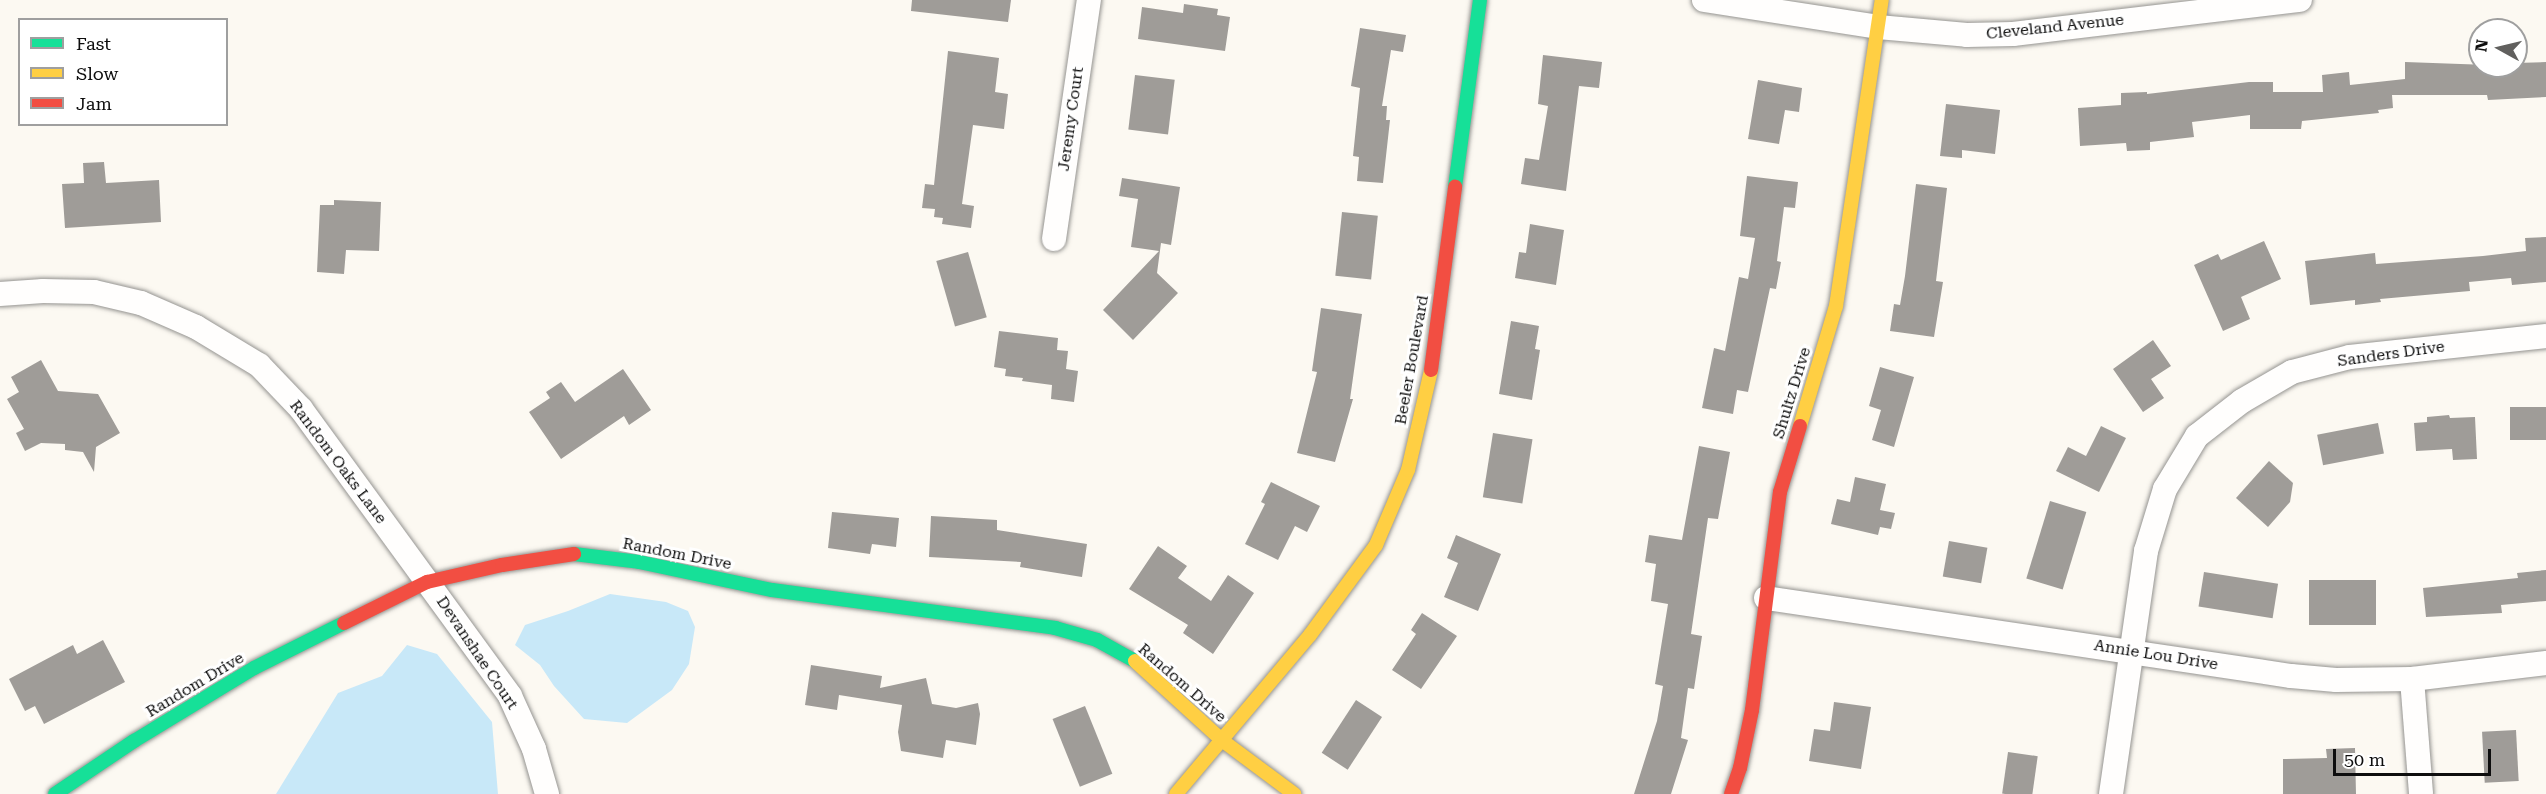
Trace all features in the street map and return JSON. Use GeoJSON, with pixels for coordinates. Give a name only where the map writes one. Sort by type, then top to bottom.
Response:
{"type":"FeatureCollection","features":[{"type":"Feature","properties":{"kind":"street","name":"Jeremy Court"},"geometry":{"type":"LineString","coordinates":[[1054,239],[1089,0]]}},
{"type":"Feature","properties":{"kind":"street","name":"Beeler Boulevard"},"geometry":{"type":"LineString","coordinates":[[1176,794],[1310,635],[1376,545],[1408,470],[1429,384],[1480,0]]}},
{"type":"Feature","properties":{"kind":"street","name":"Cleveland Avenue"},"geometry":{"type":"LineString","coordinates":[[1704,0],[1878,27],[1967,35],[2013,34],[2300,0]]}},
{"type":"Feature","properties":{"kind":"street","name":"Shultz Drive"},"geometry":{"type":"LineString","coordinates":[[1731,794],[1740,768],[1752,710],[1780,492],[1836,306],[1882,0]]}},
{"type":"Feature","properties":{"kind":"street","name":"Random Oaks Lane"},"geometry":{"type":"LineString","coordinates":[[0,294],[43,291],[94,292],[141,303],[196,327],[259,365],[301,410],[427,582]]}},
{"type":"Feature","properties":{"kind":"street","name":"Sanders Drive"},"geometry":{"type":"LineString","coordinates":[[2111,794],[2146,551],[2165,489],[2197,436],[2242,401],[2292,372],[2350,357],[2546,336]]}},
{"type":"Feature","properties":{"kind":"street","name":"Random Drive"},"geometry":{"type":"LineString","coordinates":[[55,794],[134,741],[254,668],[427,582],[502,565],[577,554],[639,562],[772,590],[1055,628],[1097,640],[1137,662],[1223,741],[1294,794]]}},
{"type":"Feature","properties":{"kind":"street","name":"Devanshae Court"},"geometry":{"type":"LineString","coordinates":[[427,582],[510,696],[534,749],[547,794]]}},
{"type":"Feature","properties":{"kind":"street","name":"Annie Lou Drive"},"geometry":{"type":"LineString","coordinates":[[1766,598],[2130,650],[2291,676],[2336,680],[2412,679],[2546,663]]}},
{"type":"Feature","properties":{"kind":"street"},"geometry":{"type":"LineString","coordinates":[[2412,679],[2421,794]]}},
{"type":"Feature","properties":{"kind":"water"},"geometry":{"type":"Polygon","coordinates":[[[610,594],[666,602],[688,611],[695,627],[689,664],[672,690],[627,723],[584,719],[554,686],[540,665],[515,645],[525,625],[610,594]]]}},
{"type":"Feature","properties":{"kind":"water"},"geometry":{"type":"Polygon","coordinates":[[[407,645],[437,654],[492,722],[498,794],[276,794],[338,693],[382,676],[407,645]]]}},
{"type":"Feature","properties":{"kind":"building"},"geometry":{"type":"Polygon","coordinates":[[[912,0],[1011,0],[1008,22],[911,11],[912,0]]]}},
{"type":"Feature","properties":{"kind":"building"},"geometry":{"type":"Polygon","coordinates":[[[1184,4],[1218,9],[1217,15],[1230,17],[1225,51],[1138,39],[1142,7],[1183,13],[1184,4]]]}},
{"type":"Feature","properties":{"kind":"building"},"geometry":{"type":"Polygon","coordinates":[[[1360,28],[1406,35],[1403,52],[1391,50],[1382,106],[1387,106],[1386,120],[1390,120],[1383,183],[1357,181],[1359,157],[1353,156],[1360,88],[1351,86],[1360,28]]]}},
{"type":"Feature","properties":{"kind":"building"},"geometry":{"type":"Polygon","coordinates":[[[948,51],[999,58],[995,92],[1008,94],[1004,129],[973,125],[962,204],[974,206],[971,228],[942,224],[943,218],[934,217],[935,209],[922,208],[925,184],[934,185],[948,51]]]}},
{"type":"Feature","properties":{"kind":"building"},"geometry":{"type":"Polygon","coordinates":[[[1543,55],[1602,62],[1599,88],[1579,86],[1566,191],[1521,184],[1525,158],[1539,160],[1548,106],[1538,104],[1543,55]]]}},
{"type":"Feature","properties":{"kind":"building"},"geometry":{"type":"Polygon","coordinates":[[[2405,62],[2468,64],[2468,78],[2528,78],[2528,63],[2546,62],[2546,97],[2488,100],[2487,95],[2392,95],[2393,108],[2378,110],[2379,113],[2302,121],[2301,129],[2250,129],[2250,115],[2192,122],[2194,137],[2150,142],[2150,150],[2127,151],[2126,143],[2080,146],[2078,108],[2121,105],[2121,93],[2147,92],[2147,94],[2249,82],[2273,82],[2273,92],[2323,92],[2322,75],[2349,72],[2350,85],[2405,79],[2405,62]]]}},
{"type":"Feature","properties":{"kind":"building"},"geometry":{"type":"Polygon","coordinates":[[[1135,75],[1175,80],[1168,134],[1128,130],[1135,75]]]}},
{"type":"Feature","properties":{"kind":"building"},"geometry":{"type":"Polygon","coordinates":[[[1758,80],[1802,88],[1799,112],[1785,110],[1779,144],[1748,139],[1758,80]]]}},
{"type":"Feature","properties":{"kind":"building"},"geometry":{"type":"Polygon","coordinates":[[[1946,104],[2000,110],[1995,154],[1962,150],[1962,158],[1940,156],[1946,104]]]}},
{"type":"Feature","properties":{"kind":"building"},"geometry":{"type":"Polygon","coordinates":[[[104,162],[106,183],[159,180],[161,222],[65,228],[62,184],[84,183],[83,163],[104,162]]]}},
{"type":"Feature","properties":{"kind":"building"},"geometry":{"type":"Polygon","coordinates":[[[1747,176],[1798,182],[1795,208],[1784,207],[1777,261],[1781,262],[1776,289],[1770,288],[1748,392],[1737,390],[1733,414],[1702,408],[1714,348],[1725,351],[1739,277],[1748,279],[1755,238],[1740,236],[1747,176]]]}},
{"type":"Feature","properties":{"kind":"building"},"geometry":{"type":"Polygon","coordinates":[[[1122,178],[1180,187],[1171,245],[1161,243],[1157,273],[1178,293],[1133,340],[1103,310],[1159,251],[1131,247],[1138,199],[1119,196],[1122,178]]]}},
{"type":"Feature","properties":{"kind":"building"},"geometry":{"type":"Polygon","coordinates":[[[1916,184],[1947,188],[1936,281],[1943,282],[1934,337],[1890,331],[1894,304],[1900,305],[1916,184]]]}},
{"type":"Feature","properties":{"kind":"building"},"geometry":{"type":"Polygon","coordinates":[[[334,200],[381,202],[379,251],[346,250],[344,274],[317,272],[320,205],[334,205],[334,200]]]}},
{"type":"Feature","properties":{"kind":"building"},"geometry":{"type":"Polygon","coordinates":[[[1342,212],[1378,216],[1371,279],[1335,276],[1342,212]]]}},
{"type":"Feature","properties":{"kind":"building"},"geometry":{"type":"Polygon","coordinates":[[[1530,224],[1564,230],[1556,285],[1515,278],[1519,252],[1526,253],[1530,224]]]}},
{"type":"Feature","properties":{"kind":"building"},"geometry":{"type":"Polygon","coordinates":[[[2546,237],[2546,282],[2512,285],[2511,278],[2469,282],[2470,291],[2380,299],[2381,302],[2355,305],[2355,300],[2310,305],[2305,261],[2375,253],[2376,264],[2483,256],[2526,251],[2525,238],[2546,237]]]}},
{"type":"Feature","properties":{"kind":"building"},"geometry":{"type":"Polygon","coordinates":[[[2264,241],[2281,279],[2241,297],[2250,319],[2223,331],[2194,265],[2218,254],[2221,260],[2264,241]]]}},
{"type":"Feature","properties":{"kind":"building"},"geometry":{"type":"Polygon","coordinates":[[[968,252],[987,317],[955,326],[936,261],[968,252]]]}},
{"type":"Feature","properties":{"kind":"building"},"geometry":{"type":"Polygon","coordinates":[[[1321,308],[1362,314],[1350,399],[1353,399],[1335,462],[1297,453],[1317,372],[1312,371],[1321,308]]]}},
{"type":"Feature","properties":{"kind":"building"},"geometry":{"type":"Polygon","coordinates":[[[1511,321],[1539,326],[1535,349],[1540,350],[1532,400],[1499,394],[1511,321]]]}},
{"type":"Feature","properties":{"kind":"building"},"geometry":{"type":"Polygon","coordinates":[[[999,331],[1058,338],[1057,350],[1068,351],[1066,369],[1078,371],[1074,402],[1051,399],[1052,385],[1005,376],[1006,369],[994,367],[999,331]]]}},
{"type":"Feature","properties":{"kind":"building"},"geometry":{"type":"Polygon","coordinates":[[[2153,340],[2171,366],[2151,379],[2164,398],[2143,412],[2113,369],[2153,340]]]}},
{"type":"Feature","properties":{"kind":"building"},"geometry":{"type":"Polygon","coordinates":[[[41,360],[58,391],[98,394],[120,433],[96,447],[94,472],[83,452],[65,450],[65,444],[41,443],[25,451],[16,433],[24,429],[7,399],[19,392],[11,377],[41,360]]]}},
{"type":"Feature","properties":{"kind":"building"},"geometry":{"type":"Polygon","coordinates":[[[1880,367],[1914,377],[1894,447],[1872,440],[1881,410],[1869,406],[1880,367]]]}},
{"type":"Feature","properties":{"kind":"building"},"geometry":{"type":"Polygon","coordinates":[[[623,369],[651,410],[629,425],[624,416],[561,459],[529,412],[550,398],[546,392],[561,382],[575,402],[623,369]]]}},
{"type":"Feature","properties":{"kind":"building"},"geometry":{"type":"Polygon","coordinates":[[[2510,407],[2546,407],[2546,440],[2510,440],[2510,407]]]}},
{"type":"Feature","properties":{"kind":"building"},"geometry":{"type":"Polygon","coordinates":[[[2449,415],[2450,418],[2475,417],[2477,459],[2453,460],[2452,449],[2416,451],[2414,423],[2427,422],[2427,417],[2449,415]]]}},
{"type":"Feature","properties":{"kind":"building"},"geometry":{"type":"Polygon","coordinates":[[[2378,423],[2384,453],[2323,465],[2317,435],[2378,423]]]}},
{"type":"Feature","properties":{"kind":"building"},"geometry":{"type":"Polygon","coordinates":[[[2101,426],[2126,438],[2099,492],[2056,471],[2068,447],[2086,456],[2101,426]]]}},
{"type":"Feature","properties":{"kind":"building"},"geometry":{"type":"Polygon","coordinates":[[[1493,433],[1533,439],[1522,503],[1483,497],[1493,433]]]}},
{"type":"Feature","properties":{"kind":"building"},"geometry":{"type":"Polygon","coordinates":[[[1699,446],[1730,452],[1718,519],[1708,518],[1691,634],[1702,636],[1694,689],[1688,688],[1681,738],[1688,740],[1671,794],[1634,794],[1657,721],[1663,686],[1655,684],[1668,604],[1651,601],[1656,564],[1645,562],[1649,535],[1682,540],[1699,446]]]}},
{"type":"Feature","properties":{"kind":"building"},"geometry":{"type":"Polygon","coordinates":[[[2269,461],[2293,483],[2290,502],[2268,527],[2236,498],[2269,461]]]}},
{"type":"Feature","properties":{"kind":"building"},"geometry":{"type":"Polygon","coordinates":[[[1855,477],[1886,484],[1880,510],[1895,513],[1891,529],[1880,527],[1878,535],[1831,524],[1837,499],[1850,502],[1855,477]]]}},
{"type":"Feature","properties":{"kind":"building"},"geometry":{"type":"Polygon","coordinates":[[[1271,482],[1320,506],[1307,532],[1295,526],[1278,560],[1245,544],[1265,504],[1261,502],[1271,482]]]}},
{"type":"Feature","properties":{"kind":"building"},"geometry":{"type":"Polygon","coordinates":[[[2050,501],[2086,512],[2063,590],[2026,578],[2050,501]]]}},
{"type":"Feature","properties":{"kind":"building"},"geometry":{"type":"Polygon","coordinates":[[[832,512],[899,518],[896,547],[872,544],[870,554],[828,548],[832,512]]]}},
{"type":"Feature","properties":{"kind":"building"},"geometry":{"type":"Polygon","coordinates":[[[931,516],[997,520],[997,530],[1087,544],[1082,577],[1020,567],[1021,562],[929,557],[931,516]]]}},
{"type":"Feature","properties":{"kind":"building"},"geometry":{"type":"Polygon","coordinates":[[[1456,535],[1501,554],[1478,611],[1444,597],[1458,563],[1447,558],[1456,535]]]}},
{"type":"Feature","properties":{"kind":"building"},"geometry":{"type":"Polygon","coordinates":[[[1949,541],[1987,548],[1981,583],[1943,576],[1949,541]]]}},
{"type":"Feature","properties":{"kind":"building"},"geometry":{"type":"Polygon","coordinates":[[[1158,546],[1187,566],[1178,578],[1211,601],[1228,575],[1254,593],[1213,654],[1183,633],[1188,625],[1129,589],[1158,546]]]}},
{"type":"Feature","properties":{"kind":"building"},"geometry":{"type":"Polygon","coordinates":[[[2546,570],[2546,601],[2501,605],[2502,613],[2426,617],[2423,588],[2518,578],[2517,573],[2546,570]]]}},
{"type":"Feature","properties":{"kind":"building"},"geometry":{"type":"Polygon","coordinates":[[[2204,572],[2278,584],[2273,618],[2199,607],[2204,572]]]}},
{"type":"Feature","properties":{"kind":"building"},"geometry":{"type":"Polygon","coordinates":[[[2309,580],[2376,580],[2376,625],[2309,625],[2309,580]]]}},
{"type":"Feature","properties":{"kind":"building"},"geometry":{"type":"Polygon","coordinates":[[[1422,613],[1457,636],[1421,689],[1392,670],[1416,634],[1411,630],[1422,613]]]}},
{"type":"Feature","properties":{"kind":"building"},"geometry":{"type":"Polygon","coordinates":[[[103,640],[125,682],[44,724],[35,706],[25,711],[9,679],[73,645],[77,654],[103,640]]]}},
{"type":"Feature","properties":{"kind":"building"},"geometry":{"type":"Polygon","coordinates":[[[811,665],[882,676],[880,688],[926,678],[932,704],[956,708],[978,703],[980,714],[976,745],[946,740],[943,758],[901,751],[898,732],[902,705],[839,695],[837,710],[805,705],[811,665]]]}},
{"type":"Feature","properties":{"kind":"building"},"geometry":{"type":"Polygon","coordinates":[[[1356,700],[1382,717],[1348,770],[1322,753],[1356,700]]]}},
{"type":"Feature","properties":{"kind":"building"},"geometry":{"type":"Polygon","coordinates":[[[1834,702],[1871,707],[1861,769],[1809,761],[1814,729],[1830,731],[1834,702]]]}},
{"type":"Feature","properties":{"kind":"building"},"geometry":{"type":"Polygon","coordinates":[[[1085,706],[1112,774],[1080,787],[1053,719],[1085,706]]]}},
{"type":"Feature","properties":{"kind":"building"},"geometry":{"type":"Polygon","coordinates":[[[2516,730],[2519,781],[2485,783],[2482,732],[2516,730]]]}},
{"type":"Feature","properties":{"kind":"building"},"geometry":{"type":"Polygon","coordinates":[[[2355,748],[2356,794],[2283,794],[2283,759],[2327,758],[2326,749],[2355,748]]]}},
{"type":"Feature","properties":{"kind":"building"},"geometry":{"type":"Polygon","coordinates":[[[2008,752],[2038,756],[2032,794],[2002,794],[2008,752]]]}},
{"type":"Feature","properties":{"kind":"traffic: fast"},"geometry":{"type":"LineString","coordinates":[[1455,187],[1480,0]]}},
{"type":"Feature","properties":{"kind":"traffic: fast"},"geometry":{"type":"LineString","coordinates":[[574,554],[639,562],[772,590],[1055,628],[1097,640],[1135,661]]}},
{"type":"Feature","properties":{"kind":"traffic: fast"},"geometry":{"type":"LineString","coordinates":[[55,794],[134,741],[254,668],[344,623]]}},
{"type":"Feature","properties":{"kind":"traffic: slow"},"geometry":{"type":"LineString","coordinates":[[1800,426],[1836,306],[1882,0]]}},
{"type":"Feature","properties":{"kind":"traffic: slow"},"geometry":{"type":"LineString","coordinates":[[1176,794],[1310,635],[1376,545],[1408,470],[1431,370]]}},
{"type":"Feature","properties":{"kind":"traffic: slow"},"geometry":{"type":"LineString","coordinates":[[1135,661],[1223,741],[1294,794]]}},
{"type":"Feature","properties":{"kind":"traffic: jam"},"geometry":{"type":"LineString","coordinates":[[1431,370],[1455,187]]}},
{"type":"Feature","properties":{"kind":"traffic: jam"},"geometry":{"type":"LineString","coordinates":[[1731,794],[1740,768],[1752,710],[1780,492],[1800,426]]}},
{"type":"Feature","properties":{"kind":"traffic: jam"},"geometry":{"type":"LineString","coordinates":[[344,623],[427,582],[502,565],[574,554]]}}]}
